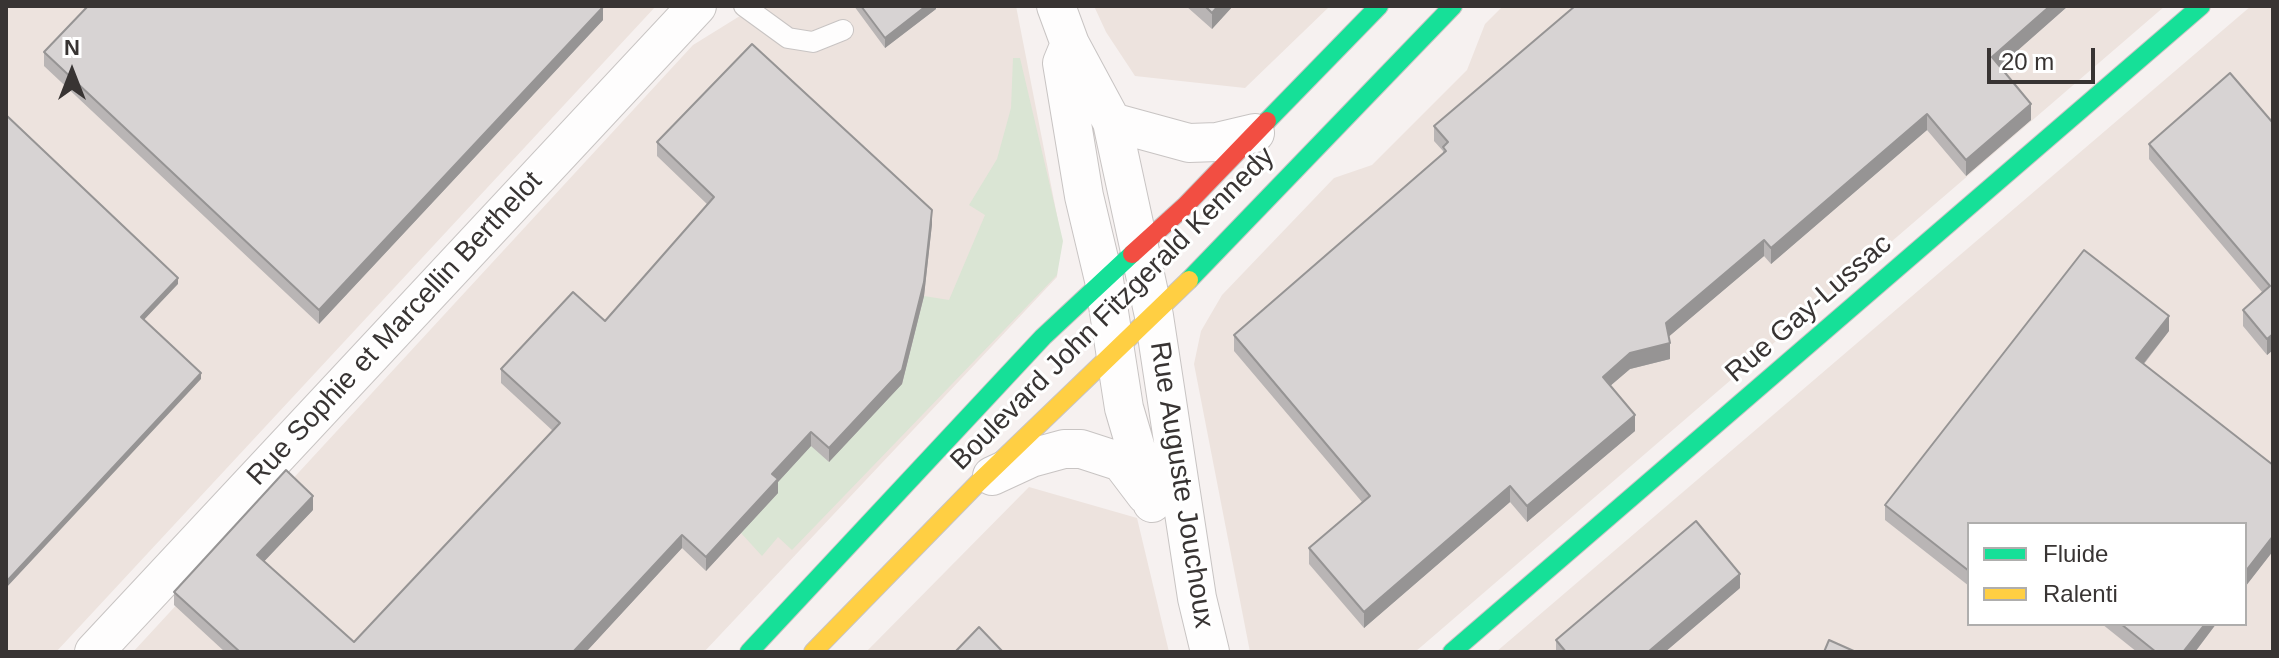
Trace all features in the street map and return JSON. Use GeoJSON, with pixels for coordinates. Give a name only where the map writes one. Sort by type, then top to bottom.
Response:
{"type":"FeatureCollection","features":[{"type":"Feature","properties":{"kind":"main road","name":"Boulevard John Fitzgerald Kennedy"},"geometry":{"type":"LineString","coordinates":[[749,652],[1043,337],[1185,206],[1379,6]]}},
{"type":"Feature","properties":{"kind":"main road","name":"Boulevard John Fitzgerald Kennedy"},"geometry":{"type":"LineString","coordinates":[[813,652],[979,482],[1154,316],[1453,6]]}},
{"type":"Feature","properties":{"kind":"main road","name":"Rue Gay-Lussac"},"geometry":{"type":"LineString","coordinates":[[1452,652],[2201,6]]}},
{"type":"Feature","properties":{"kind":"street","name":"Rue Sophie et Marcellin Berthelot"},"geometry":{"type":"LineString","coordinates":[[94,652],[697,6]]}},
{"type":"Feature","properties":{"kind":"street","name":"Rue Auguste Jouchoux"},"geometry":{"type":"LineString","coordinates":[[1056,6],[1070,44],[1112,122],[1154,316],[1197,598],[1210,652]]}},
{"type":"Feature","properties":{"kind":"street","name":"Rue Auguste Jouchoux"},"geometry":{"type":"LineString","coordinates":[[1070,44],[1062,63],[1084,196],[1104,280],[1124,408],[1152,503]]}},
{"type":"Feature","properties":{"kind":"street"},"geometry":{"type":"LineString","coordinates":[[1112,122],[1189,143],[1217,142],[1255,133]]}},
{"type":"Feature","properties":{"kind":"street"},"geometry":{"type":"LineString","coordinates":[[979,482],[1031,458],[1064,449],[1081,449],[1121,462],[1152,503],[1197,598]]}},
{"type":"Feature","properties":{"kind":"lane"},"geometry":{"type":"LineString","coordinates":[[744,6],[788,38],[813,42],[843,30]]}},
{"type":"Feature","properties":{"kind":"shaded area"},"geometry":{"type":"Polygon","coordinates":[[[6,6],[656,6],[56,652],[6,652],[6,6]]]}},
{"type":"Feature","properties":{"kind":"shaded area"},"geometry":{"type":"Polygon","coordinates":[[[756,6],[1016,6],[1060,231],[1057,277],[704,652],[133,652],[693,45],[756,6]]]}},
{"type":"Feature","properties":{"kind":"shaded area"},"geometry":{"type":"Polygon","coordinates":[[[1094,6],[1330,6],[1245,88],[1135,76],[1106,32],[1094,6]]]}},
{"type":"Feature","properties":{"kind":"shaded area"},"geometry":{"type":"Polygon","coordinates":[[[1503,6],[2165,6],[1415,652],[1250,652],[1194,364],[1201,331],[1222,295],[1334,178],[1372,165],[1467,70],[1485,24],[1503,6]]]}},
{"type":"Feature","properties":{"kind":"shaded area"},"geometry":{"type":"Polygon","coordinates":[[[2251,6],[2273,6],[2273,652],[1496,652],[2251,6]]]}},
{"type":"Feature","properties":{"kind":"shaded area"},"geometry":{"type":"Polygon","coordinates":[[[1029,487],[1137,518],[1169,652],[866,652],[1029,487]]]}},
{"type":"Feature","properties":{"kind":"green space"},"geometry":{"type":"Polygon","coordinates":[[[1013,58],[1020,58],[1063,241],[1057,275],[792,550],[778,537],[762,556],[741,533],[778,455],[902,384],[924,296],[949,300],[985,215],[969,205],[997,159],[1011,108],[1013,58]]]}},
{"type":"Feature","properties":{"kind":"building"},"geometry":{"type":"Polygon","coordinates":[[[88,6],[603,7],[319,310],[44,52],[88,6]]]}},
{"type":"Feature","properties":{"kind":"building"},"geometry":{"type":"Polygon","coordinates":[[[861,6],[926,6],[885,38],[861,6]]]}},
{"type":"Feature","properties":{"kind":"building"},"geometry":{"type":"Polygon","coordinates":[[[1205,6],[1218,6],[1212,13],[1205,6]]]}},
{"type":"Feature","properties":{"kind":"building"},"geometry":{"type":"Polygon","coordinates":[[[1575,6],[2050,6],[1992,57],[2031,104],[1966,160],[1927,114],[1771,248],[1764,240],[1666,323],[1670,343],[1630,353],[1603,377],[1635,415],[1527,506],[1510,486],[1364,612],[1309,548],[1370,496],[1234,335],[1446,151],[1443,147],[1448,142],[1434,126],[1575,6]]]}},
{"type":"Feature","properties":{"kind":"building"},"geometry":{"type":"Polygon","coordinates":[[[752,44],[932,210],[924,282],[902,370],[829,448],[811,432],[772,474],[778,479],[706,557],[682,535],[573,652],[240,652],[174,592],[286,470],[313,496],[257,555],[354,642],[560,423],[501,369],[573,292],[605,321],[714,197],[657,142],[752,44]]]}},
{"type":"Feature","properties":{"kind":"building"},"geometry":{"type":"Polygon","coordinates":[[[2230,73],[2273,123],[2273,334],[2267,339],[2243,310],[2270,286],[2149,144],[2230,73]]]}},
{"type":"Feature","properties":{"kind":"building"},"geometry":{"type":"Polygon","coordinates":[[[6,115],[178,278],[141,317],[201,373],[6,582],[6,115]]]}},
{"type":"Feature","properties":{"kind":"building"},"geometry":{"type":"Polygon","coordinates":[[[2084,250],[2169,316],[2136,358],[2273,465],[2273,536],[2247,569],[2247,522],[1967,522],[1967,569],[1885,505],[2084,250]]]}},
{"type":"Feature","properties":{"kind":"building"},"geometry":{"type":"Polygon","coordinates":[[[1696,521],[1740,574],[1648,652],[1566,652],[1556,640],[1696,521]]]}},
{"type":"Feature","properties":{"kind":"building"},"geometry":{"type":"Polygon","coordinates":[[[2124,626],[2203,626],[2183,652],[2156,652],[2124,626]]]}},
{"type":"Feature","properties":{"kind":"building"},"geometry":{"type":"Polygon","coordinates":[[[979,627],[1003,652],[955,652],[979,627]]]}},
{"type":"Feature","properties":{"kind":"building"},"geometry":{"type":"Polygon","coordinates":[[[1829,640],[1856,652],[1824,652],[1829,640]]]}},
{"type":"Feature","properties":{"kind":"traffic: fast"},"geometry":{"type":"LineString","coordinates":[[1267,121],[1379,6]]}},
{"type":"Feature","properties":{"kind":"traffic: fast"},"geometry":{"type":"LineString","coordinates":[[1189,280],[1453,6]]}},
{"type":"Feature","properties":{"kind":"traffic: fast"},"geometry":{"type":"LineString","coordinates":[[1452,652],[2201,6]]}},
{"type":"Feature","properties":{"kind":"traffic: fast"},"geometry":{"type":"LineString","coordinates":[[749,652],[1043,337],[1132,254]]}},
{"type":"Feature","properties":{"kind":"traffic: slow"},"geometry":{"type":"LineString","coordinates":[[813,652],[979,482],[1189,280]]}},
{"type":"Feature","properties":{"kind":"traffic: jam"},"geometry":{"type":"LineString","coordinates":[[1132,254],[1185,206],[1267,121]]}}]}
